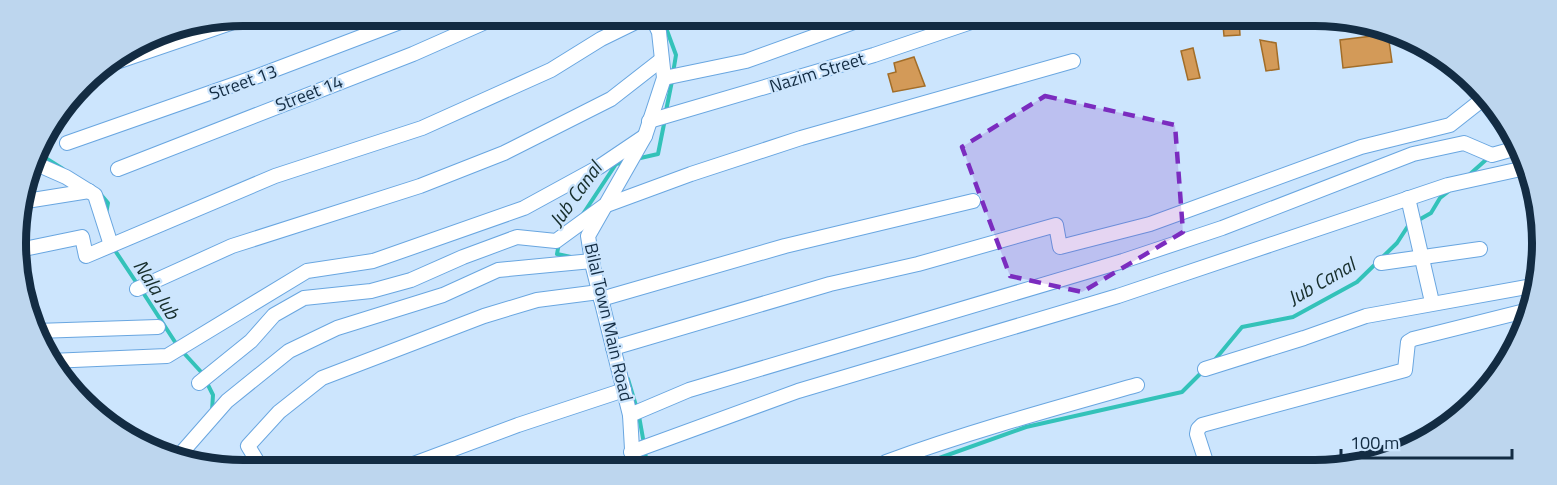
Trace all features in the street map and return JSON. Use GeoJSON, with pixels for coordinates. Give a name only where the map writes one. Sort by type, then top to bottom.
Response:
{"type":"FeatureCollection","features":[{"type":"Feature","properties":{"kind":"street","name":"Street 13"},"geometry":{"type":"LineString","coordinates":[[67,143],[258,76],[390,26]]}},
{"type":"Feature","properties":{"kind":"street","name":"Street 14"},"geometry":{"type":"LineString","coordinates":[[118,169],[412,54],[476,26]]}},
{"type":"Feature","properties":{"kind":"street"},"geometry":{"type":"LineString","coordinates":[[26,249],[82,237],[86,256],[274,176],[422,128],[551,70],[601,39],[628,26]]}},
{"type":"Feature","properties":{"kind":"street","name":"Bilal Town Main Road"},"geometry":{"type":"LineString","coordinates":[[632,460],[630,415],[600,296],[588,236],[645,136],[664,78],[659,32],[656,26]]}},
{"type":"Feature","properties":{"kind":"street"},"geometry":{"type":"LineString","coordinates":[[664,78],[746,61],[845,26]]}},
{"type":"Feature","properties":{"kind":"street","name":"Nazim Street"},"geometry":{"type":"LineString","coordinates":[[649,121],[874,55],[959,26]]}},
{"type":"Feature","properties":{"kind":"street"},"geometry":{"type":"LineString","coordinates":[[130,57],[220,27]]}},
{"type":"Feature","properties":{"kind":"street"},"geometry":{"type":"LineString","coordinates":[[137,289],[232,246],[420,186],[504,153],[611,99],[661,60]]}},
{"type":"Feature","properties":{"kind":"street"},"geometry":{"type":"LineString","coordinates":[[199,383],[250,341],[274,315],[304,298],[381,289],[411,280],[517,237],[556,241],[604,206],[691,174],[801,138],[1073,61]]}},
{"type":"Feature","properties":{"kind":"street"},"geometry":{"type":"LineString","coordinates":[[613,348],[830,284],[918,264],[1056,225],[1060,247],[1150,224],[1360,147],[1450,125],[1480,101]]}},
{"type":"Feature","properties":{"kind":"street"},"geometry":{"type":"LineString","coordinates":[[61,361],[167,356],[307,271],[373,261],[524,208],[599,167],[645,136]]}},
{"type":"Feature","properties":{"kind":"street"},"geometry":{"type":"LineString","coordinates":[[630,415],[689,390],[1123,261],[1222,228],[1413,154],[1464,143],[1492,155],[1510,150]]}},
{"type":"Feature","properties":{"kind":"street"},"geometry":{"type":"LineString","coordinates":[[40,165],[66,177],[95,195],[111,245]]}},
{"type":"Feature","properties":{"kind":"street"},"geometry":{"type":"LineString","coordinates":[[631,452],[798,391],[1118,296],[1408,198],[1472,179],[1519,169]]}},
{"type":"Feature","properties":{"kind":"street"},"geometry":{"type":"LineString","coordinates":[[30,200],[89,191]]}},
{"type":"Feature","properties":{"kind":"street"},"geometry":{"type":"LineString","coordinates":[[1408,198],[1432,302]]}},
{"type":"Feature","properties":{"kind":"street"},"geometry":{"type":"LineString","coordinates":[[256,460],[248,446],[279,412],[322,378],[402,346],[537,300],[600,296],[785,246],[973,201]]}},
{"type":"Feature","properties":{"kind":"street"},"geometry":{"type":"LineString","coordinates":[[1381,263],[1480,249]]}},
{"type":"Feature","properties":{"kind":"street"},"geometry":{"type":"LineString","coordinates":[[184,451],[228,401],[289,351],[337,328],[443,295],[498,270],[592,261]]}},
{"type":"Feature","properties":{"kind":"street"},"geometry":{"type":"LineString","coordinates":[[1206,369],[1366,316],[1432,302],[1527,287]]}},
{"type":"Feature","properties":{"kind":"street"},"geometry":{"type":"LineString","coordinates":[[1205,460],[1197,434],[1202,425],[1405,370],[1406,349],[1408,342],[1413,339],[1520,312]]}},
{"type":"Feature","properties":{"kind":"street"},"geometry":{"type":"LineString","coordinates":[[44,331],[158,327]]}},
{"type":"Feature","properties":{"kind":"street"},"geometry":{"type":"LineString","coordinates":[[892,460],[1020,416],[1137,385]]}},
{"type":"Feature","properties":{"kind":"street"},"geometry":{"type":"LineString","coordinates":[[424,460],[518,425],[624,390]]}},
{"type":"Feature","properties":{"kind":"highlighted area"},"geometry":{"type":"Polygon","coordinates":[[[1045,96],[1175,125],[1183,232],[1082,292],[1010,276],[962,147],[1045,96]]]}},
{"type":"Feature","properties":{"kind":"building"},"geometry":{"type":"Polygon","coordinates":[[[1190,26],[1215,26],[1190,29],[1190,26]]]}},
{"type":"Feature","properties":{"kind":"building"},"geometry":{"type":"Polygon","coordinates":[[[1223,26],[1239,26],[1240,35],[1224,36],[1223,26]]]}},
{"type":"Feature","properties":{"kind":"building"},"geometry":{"type":"Polygon","coordinates":[[[1378,35],[1389,39],[1392,62],[1343,68],[1340,40],[1378,35]]]}},
{"type":"Feature","properties":{"kind":"building"},"geometry":{"type":"Polygon","coordinates":[[[1260,40],[1276,43],[1279,69],[1266,71],[1260,40]]]}},
{"type":"Feature","properties":{"kind":"building"},"geometry":{"type":"Polygon","coordinates":[[[1193,48],[1200,78],[1188,80],[1181,51],[1193,48]]]}},
{"type":"Feature","properties":{"kind":"building"},"geometry":{"type":"Polygon","coordinates":[[[914,57],[925,86],[893,92],[888,74],[896,72],[894,63],[914,57]]]}},
{"type":"Feature","properties":{"kind":"waterway","name":"Jub Canal"},"geometry":{"type":"LineString","coordinates":[[665,26],[676,55],[673,73]]}},
{"type":"Feature","properties":{"kind":"waterway","name":"Jub Canal"},"geometry":{"type":"LineString","coordinates":[[666,111],[672,81]]}},
{"type":"Feature","properties":{"kind":"waterway","name":"Jub Canal"},"geometry":{"type":"LineString","coordinates":[[636,159],[658,154],[665,119]]}},
{"type":"Feature","properties":{"kind":"waterway","name":"Nala Jub"},"geometry":{"type":"LineString","coordinates":[[43,157],[63,169]]}},
{"type":"Feature","properties":{"kind":"waterway","name":"Jub Canal"},"geometry":{"type":"LineString","coordinates":[[1469,175],[1488,158]]}},
{"type":"Feature","properties":{"kind":"waterway","name":"Jub Canal"},"geometry":{"type":"LineString","coordinates":[[583,214],[616,164],[626,162]]}},
{"type":"Feature","properties":{"kind":"waterway","name":"Nala Jub"},"geometry":{"type":"LineString","coordinates":[[97,190],[108,203],[106,214]]}},
{"type":"Feature","properties":{"kind":"waterway","name":"Jub Canal"},"geometry":{"type":"LineString","coordinates":[[1213,362],[1242,327],[1293,317],[1357,282],[1397,243],[1408,226],[1431,213],[1440,198],[1449,191]]}},
{"type":"Feature","properties":{"kind":"waterway","name":"Jub Canal"},"geometry":{"type":"LineString","coordinates":[[559,243],[557,254],[571,257]]}},
{"type":"Feature","properties":{"kind":"waterway","name":"Nala Jub"},"geometry":{"type":"LineString","coordinates":[[114,249],[138,285]]}},
{"type":"Feature","properties":{"kind":"waterway","name":"Nala Jub"},"geometry":{"type":"LineString","coordinates":[[142,291],[177,345]]}},
{"type":"Feature","properties":{"kind":"waterway","name":"Nala Jub"},"geometry":{"type":"LineString","coordinates":[[182,351],[203,374]]}},
{"type":"Feature","properties":{"kind":"waterway","name":"Jub Canal"},"geometry":{"type":"LineString","coordinates":[[934,460],[1026,427],[1182,392],[1203,371]]}},
{"type":"Feature","properties":{"kind":"waterway","name":"Jub Canal"},"geometry":{"type":"LineString","coordinates":[[628,379],[637,409]]}},
{"type":"Feature","properties":{"kind":"waterway","name":"Nala Jub"},"geometry":{"type":"LineString","coordinates":[[206,381],[213,395],[212,411]]}},
{"type":"Feature","properties":{"kind":"waterway","name":"Jub Canal"},"geometry":{"type":"LineString","coordinates":[[639,416],[644,444]]}},
{"type":"Feature","properties":{"kind":"waterway","name":"Jub Canal"},"geometry":{"type":"LineString","coordinates":[[645,451],[646,460]]}}]}
